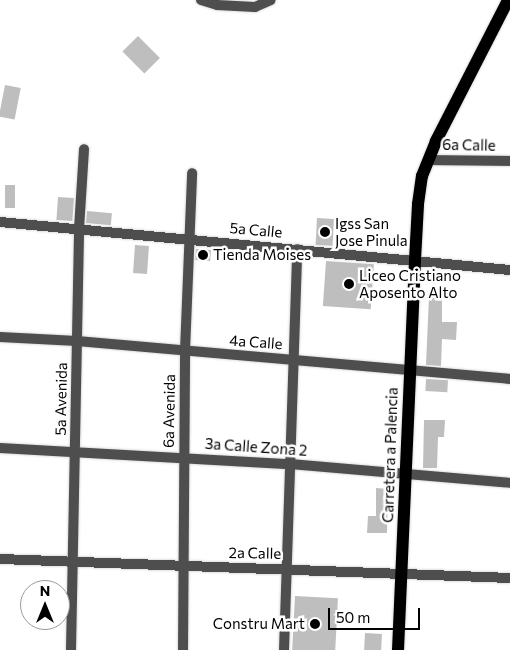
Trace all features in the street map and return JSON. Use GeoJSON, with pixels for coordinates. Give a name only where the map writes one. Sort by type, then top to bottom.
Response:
{"type":"FeatureCollection","features":[{"type":"Feature","properties":{"kind":"main road","name":"Carretera a Palencia"},"geometry":{"type":"LineString","coordinates":[[398,650],[415,260],[418,204],[422,176],[428,160],[508,0]]}},
{"type":"Feature","properties":{"kind":"street"},"geometry":{"type":"LineString","coordinates":[[200,0],[217,5],[248,7],[255,7],[272,0]]}},
{"type":"Feature","properties":{"kind":"street","name":"5a Avenida"},"geometry":{"type":"LineString","coordinates":[[71,650],[77,341],[84,149]]}},
{"type":"Feature","properties":{"kind":"street","name":"6a Calle"},"geometry":{"type":"LineString","coordinates":[[428,160],[510,161]]}},
{"type":"Feature","properties":{"kind":"street","name":"6a Avenida"},"geometry":{"type":"LineString","coordinates":[[183,650],[185,352],[192,173]]}},
{"type":"Feature","properties":{"kind":"street","name":"5a Calle"},"geometry":{"type":"LineString","coordinates":[[0,222],[510,270]]}},
{"type":"Feature","properties":{"kind":"street"},"geometry":{"type":"LineString","coordinates":[[284,650],[297,249]]}},
{"type":"Feature","properties":{"kind":"street","name":"4a Calle"},"geometry":{"type":"LineString","coordinates":[[0,337],[77,341],[185,352],[292,359],[510,379]]}},
{"type":"Feature","properties":{"kind":"street","name":"3a Calle Zona 2"},"geometry":{"type":"LineString","coordinates":[[0,448],[290,464],[406,476],[510,483]]}},
{"type":"Feature","properties":{"kind":"street","name":"2a Calle"},"geometry":{"type":"LineString","coordinates":[[0,559],[510,578]]}},
{"type":"Feature","properties":{"kind":"building"},"geometry":{"type":"Polygon","coordinates":[[[138,36],[160,58],[144,73],[122,52],[138,36]]]}},
{"type":"Feature","properties":{"kind":"building"},"geometry":{"type":"Polygon","coordinates":[[[5,85],[21,88],[15,119],[0,117],[5,85]]]}},
{"type":"Feature","properties":{"kind":"building"},"geometry":{"type":"Polygon","coordinates":[[[5,185],[15,185],[15,208],[5,208],[5,185]]]}},
{"type":"Feature","properties":{"kind":"building"},"geometry":{"type":"Polygon","coordinates":[[[58,197],[74,198],[72,221],[56,220],[58,197]]]}},
{"type":"Feature","properties":{"kind":"building"},"geometry":{"type":"Polygon","coordinates":[[[87,211],[112,213],[111,225],[86,223],[87,211]]]}},
{"type":"Feature","properties":{"kind":"building","name":"Igss San Jose Pinula"},"geometry":{"type":"Polygon","coordinates":[[[317,218],[334,219],[333,246],[316,245],[317,218]]]}},
{"type":"Feature","properties":{"kind":"building"},"geometry":{"type":"Polygon","coordinates":[[[135,245],[149,246],[147,274],[133,273],[135,245]]]}},
{"type":"Feature","properties":{"kind":"building","name":"Tienda Moises"},"geometry":{"type":"Polygon","coordinates":[[[196,249],[211,250],[210,261],[195,260],[196,249]]]}},
{"type":"Feature","properties":{"kind":"building","name":"Liceo Cristiano Aposento Alto"},"geometry":{"type":"Polygon","coordinates":[[[326,261],[374,264],[371,309],[323,306],[326,261]]]}},
{"type":"Feature","properties":{"kind":"building"},"geometry":{"type":"Polygon","coordinates":[[[429,296],[442,296],[442,322],[457,322],[456,340],[442,339],[441,366],[426,365],[429,296]]]}},
{"type":"Feature","properties":{"kind":"building"},"geometry":{"type":"Polygon","coordinates":[[[426,379],[448,380],[447,392],[425,391],[426,379]]]}},
{"type":"Feature","properties":{"kind":"building"},"geometry":{"type":"Polygon","coordinates":[[[424,420],[445,420],[444,437],[438,437],[437,468],[423,468],[424,420]]]}},
{"type":"Feature","properties":{"kind":"building"},"geometry":{"type":"Polygon","coordinates":[[[376,488],[388,489],[387,533],[367,533],[368,516],[376,516],[376,488]]]}},
{"type":"Feature","properties":{"kind":"building","name":"Constru Mart"},"geometry":{"type":"Polygon","coordinates":[[[295,596],[338,598],[335,650],[292,650],[295,596]]]}},
{"type":"Feature","properties":{"kind":"building"},"geometry":{"type":"Polygon","coordinates":[[[365,633],[382,634],[381,650],[364,650],[365,633]]]}},
{"type":"Feature","properties":{"kind":"place","name":"Igss San Jose Pinula"},"geometry":{"type":"Point","coordinates":[325,232]}},
{"type":"Feature","properties":{"kind":"place","name":"Tienda Moises"},"geometry":{"type":"Point","coordinates":[203,255]}},
{"type":"Feature","properties":{"kind":"place","name":"Liceo Cristiano Aposento Alto"},"geometry":{"type":"Point","coordinates":[349,284]}},
{"type":"Feature","properties":{"kind":"place","name":"Constru Mart"},"geometry":{"type":"Point","coordinates":[315,624]}}]}
